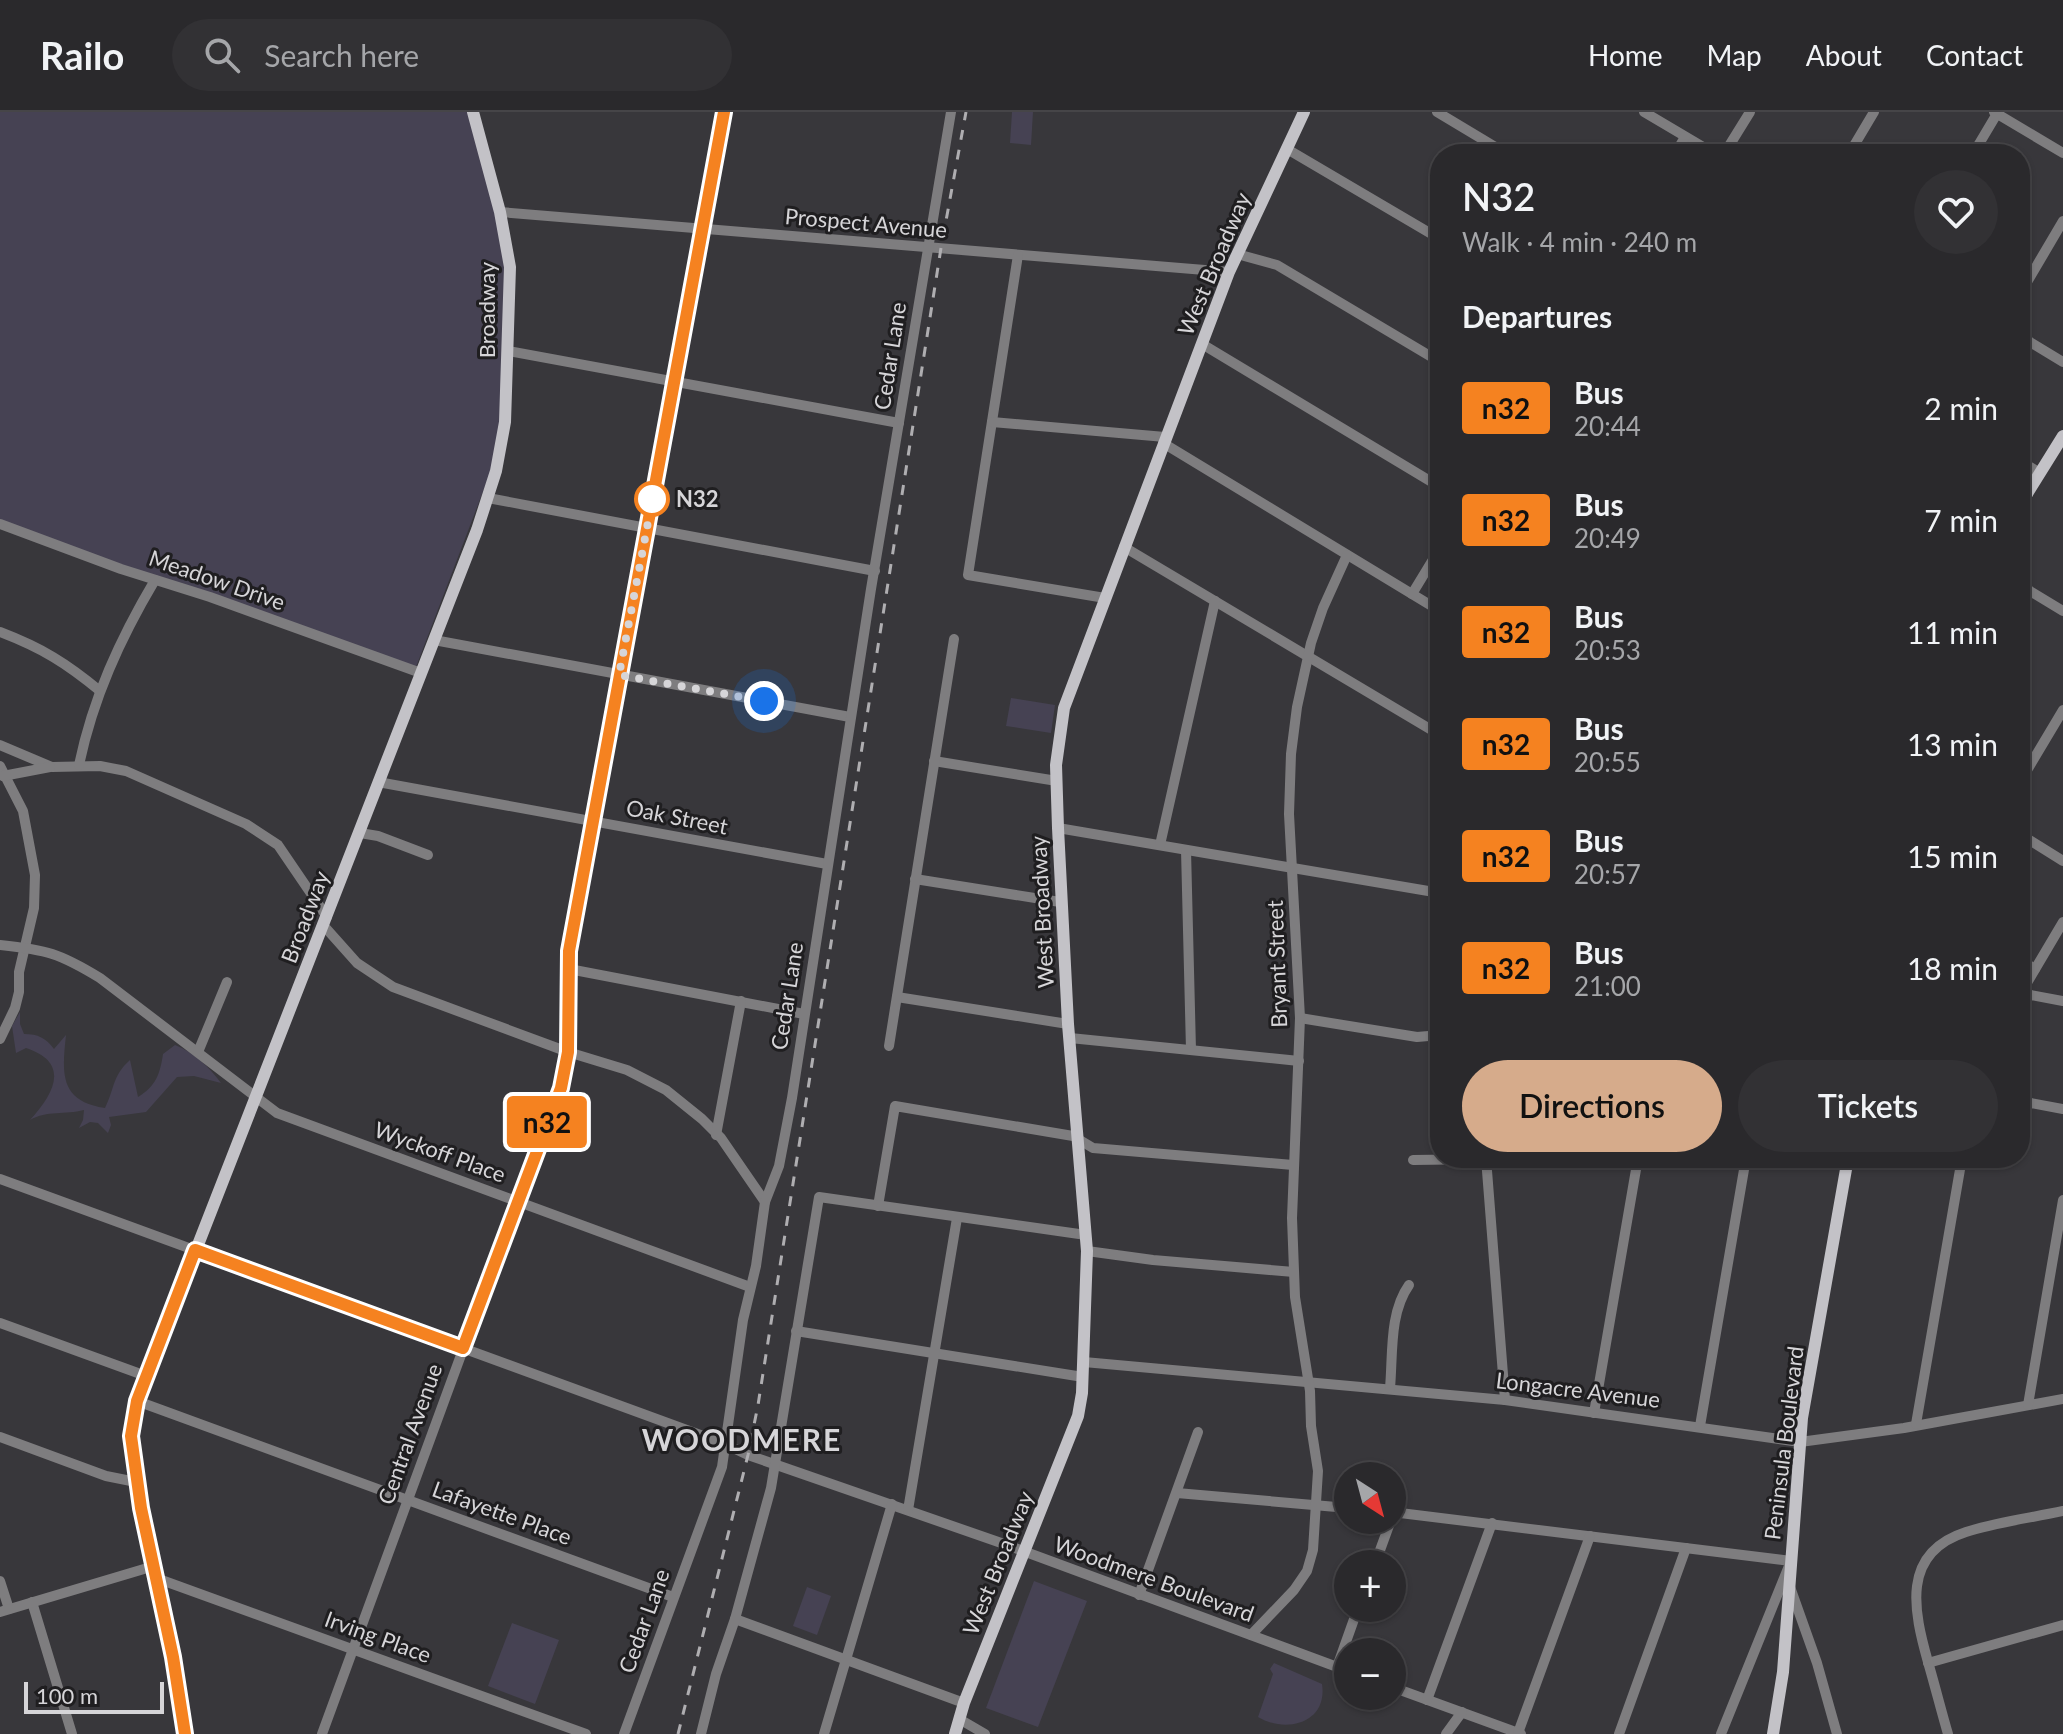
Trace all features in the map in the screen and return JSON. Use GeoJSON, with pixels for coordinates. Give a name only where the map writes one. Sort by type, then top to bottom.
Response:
{"type":"FeatureCollection","features":[{"type":"Feature","properties":{"kind":"main road","name":"Broadway"},"geometry":{"type":"LineString","coordinates":[[186,1734],[136,1482],[131,1436],[137,1401],[360,833],[496,471],[505,422],[510,267],[500,212],[473,112]]}},
{"type":"Feature","properties":{"kind":"main road","name":"West Broadway"},"geometry":{"type":"LineString","coordinates":[[955,1734],[964,1703],[1078,1416],[1083,1377],[1087,1251],[1060,902],[1057,781],[1058,743],[1064,708],[1229,272],[1304,112]]}},
{"type":"Feature","properties":{"kind":"main road"},"geometry":{"type":"LineString","coordinates":[[2030,489],[2063,436]]}},
{"type":"Feature","properties":{"kind":"main road","name":"Peninsula Boulevard"},"geometry":{"type":"LineString","coordinates":[[1773,1734],[1783,1672],[1800,1442],[1846,1168]]}},
{"type":"Feature","properties":{"kind":"street","name":"Central Avenue"},"geometry":{"type":"LineString","coordinates":[[322,1734],[561,1088],[568,1052],[569,951],[724,112]]}},
{"type":"Feature","properties":{"kind":"street","name":"Cedar Lane"},"geometry":{"type":"LineString","coordinates":[[624,1734],[722,1467],[743,1320],[756,1266],[765,1202],[779,1166],[951,112]]}},
{"type":"Feature","properties":{"kind":"street"},"geometry":{"type":"LineString","coordinates":[[1437,112],[1490,144]]}},
{"type":"Feature","properties":{"kind":"street"},"geometry":{"type":"LineString","coordinates":[[1644,112],[1697,144]]}},
{"type":"Feature","properties":{"kind":"street"},"geometry":{"type":"LineString","coordinates":[[1730,144],[1750,112]]}},
{"type":"Feature","properties":{"kind":"street"},"geometry":{"type":"LineString","coordinates":[[1855,144],[1874,112]]}},
{"type":"Feature","properties":{"kind":"street"},"geometry":{"type":"LineString","coordinates":[[1979,144],[1996,113],[2063,153]]}},
{"type":"Feature","properties":{"kind":"street"},"geometry":{"type":"LineString","coordinates":[[1681,144],[1685,137]]}},
{"type":"Feature","properties":{"kind":"street"},"geometry":{"type":"LineString","coordinates":[[1287,149],[1430,233]]}},
{"type":"Feature","properties":{"kind":"street","name":"Prospect Avenue"},"geometry":{"type":"LineString","coordinates":[[500,212],[1229,272]]}},
{"type":"Feature","properties":{"kind":"street"},"geometry":{"type":"LineString","coordinates":[[2030,277],[2063,221]]}},
{"type":"Feature","properties":{"kind":"street"},"geometry":{"type":"LineString","coordinates":[[1237,254],[1277,265],[1430,356]]}},
{"type":"Feature","properties":{"kind":"street"},"geometry":{"type":"LineString","coordinates":[[1018,255],[968,575],[1105,598]]}},
{"type":"Feature","properties":{"kind":"street"},"geometry":{"type":"LineString","coordinates":[[2030,342],[2063,362]]}},
{"type":"Feature","properties":{"kind":"street"},"geometry":{"type":"LineString","coordinates":[[1202,344],[1430,481]]}},
{"type":"Feature","properties":{"kind":"street"},"geometry":{"type":"LineString","coordinates":[[508,351],[899,423]]}},
{"type":"Feature","properties":{"kind":"street"},"geometry":{"type":"LineString","coordinates":[[992,422],[1164,440],[1430,605]]}},
{"type":"Feature","properties":{"kind":"street"},"geometry":{"type":"LineString","coordinates":[[2030,467],[2040,473]]}},
{"type":"Feature","properties":{"kind":"street"},"geometry":{"type":"LineString","coordinates":[[488,498],[875,571]]}},
{"type":"Feature","properties":{"kind":"street","name":"Meadow Drive"},"geometry":{"type":"LineString","coordinates":[[0,524],[421,673]]}},
{"type":"Feature","properties":{"kind":"street"},"geometry":{"type":"LineString","coordinates":[[1124,547],[1430,729]]}},
{"type":"Feature","properties":{"kind":"street","name":"Bryant Street"},"geometry":{"type":"LineString","coordinates":[[1251,1635],[1294,1590],[1307,1571],[1313,1550],[1318,1471],[1298,1326],[1294,1272],[1293,1165],[1300,1018],[1289,814],[1291,754],[1297,707],[1309,657],[1323,608],[1347,555]]}},
{"type":"Feature","properties":{"kind":"street"},"geometry":{"type":"LineString","coordinates":[[1412,594],[1430,564]]}},
{"type":"Feature","properties":{"kind":"street"},"geometry":{"type":"LineString","coordinates":[[79,765],[86,730],[100,691],[129,624],[155,580]]}},
{"type":"Feature","properties":{"kind":"street"},"geometry":{"type":"LineString","coordinates":[[2030,591],[2063,611]]}},
{"type":"Feature","properties":{"kind":"street"},"geometry":{"type":"LineString","coordinates":[[1160,845],[1215,601]]}},
{"type":"Feature","properties":{"kind":"street"},"geometry":{"type":"LineString","coordinates":[[0,632],[37,646],[100,691]]}},
{"type":"Feature","properties":{"kind":"street"},"geometry":{"type":"LineString","coordinates":[[889,1046],[954,639]]}},
{"type":"Feature","properties":{"kind":"street"},"geometry":{"type":"LineString","coordinates":[[434,640],[850,717]]}},
{"type":"Feature","properties":{"kind":"street"},"geometry":{"type":"LineString","coordinates":[[2030,765],[2063,710]]}},
{"type":"Feature","properties":{"kind":"street"},"geometry":{"type":"LineString","coordinates":[[0,745],[52,767]]}},
{"type":"Feature","properties":{"kind":"street"},"geometry":{"type":"LineString","coordinates":[[934,761],[1057,781]]}},
{"type":"Feature","properties":{"kind":"street"},"geometry":{"type":"LineString","coordinates":[[0,1039],[15,1008],[19,972],[34,908],[34,865],[23,811],[2,773],[79,765],[126,771],[183,795],[278,845],[291,860],[325,922],[357,963],[393,987],[650,1080],[687,1106],[716,1135],[765,1202]]}},
{"type":"Feature","properties":{"kind":"street","name":"Oak Street"},"geometry":{"type":"LineString","coordinates":[[378,782],[827,864]]}},
{"type":"Feature","properties":{"kind":"street"},"geometry":{"type":"LineString","coordinates":[[1058,828],[1430,891]]}},
{"type":"Feature","properties":{"kind":"street"},"geometry":{"type":"LineString","coordinates":[[360,833],[378,836],[428,855]]}},
{"type":"Feature","properties":{"kind":"street"},"geometry":{"type":"LineString","coordinates":[[2030,840],[2063,861]]}},
{"type":"Feature","properties":{"kind":"street"},"geometry":{"type":"LineString","coordinates":[[1186,850],[1191,1050]]}},
{"type":"Feature","properties":{"kind":"street"},"geometry":{"type":"LineString","coordinates":[[915,879],[1060,902]]}},
{"type":"Feature","properties":{"kind":"street"},"geometry":{"type":"LineString","coordinates":[[2030,977],[2063,922]]}},
{"type":"Feature","properties":{"kind":"street","name":"Wyckoff Place"},"geometry":{"type":"LineString","coordinates":[[0,945],[49,951],[70,959],[100,978],[277,1113],[750,1287]]}},
{"type":"Feature","properties":{"kind":"street"},"geometry":{"type":"LineString","coordinates":[[2030,966],[2035,969]]}},
{"type":"Feature","properties":{"kind":"street"},"geometry":{"type":"LineString","coordinates":[[569,969],[804,1014]]}},
{"type":"Feature","properties":{"kind":"street"},"geometry":{"type":"LineString","coordinates":[[198,1052],[227,982]]}},
{"type":"Feature","properties":{"kind":"street"},"geometry":{"type":"LineString","coordinates":[[2030,995],[2063,1001]]}},
{"type":"Feature","properties":{"kind":"street"},"geometry":{"type":"LineString","coordinates":[[897,997],[1068,1024]]}},
{"type":"Feature","properties":{"kind":"street"},"geometry":{"type":"LineString","coordinates":[[716,1135],[741,1001]]}},
{"type":"Feature","properties":{"kind":"street"},"geometry":{"type":"LineString","coordinates":[[1300,1018],[1417,1037],[1430,1036]]}},
{"type":"Feature","properties":{"kind":"street"},"geometry":{"type":"LineString","coordinates":[[1070,1038],[1299,1061]]}},
{"type":"Feature","properties":{"kind":"street"},"geometry":{"type":"LineString","coordinates":[[2030,1103],[2063,1109]]}},
{"type":"Feature","properties":{"kind":"street"},"geometry":{"type":"LineString","coordinates":[[878,1206],[895,1106],[1040,1129],[1073,1136],[1093,1148],[1293,1165]]}},
{"type":"Feature","properties":{"kind":"street"},"geometry":{"type":"LineString","coordinates":[[1413,1160],[1430,1160]]}},
{"type":"Feature","properties":{"kind":"street"},"geometry":{"type":"LineString","coordinates":[[1487,1168],[1505,1400]]}},
{"type":"Feature","properties":{"kind":"street"},"geometry":{"type":"LineString","coordinates":[[1594,1413],[1636,1168]]}},
{"type":"Feature","properties":{"kind":"street"},"geometry":{"type":"LineString","coordinates":[[1700,1426],[1744,1168]]}},
{"type":"Feature","properties":{"kind":"street"},"geometry":{"type":"LineString","coordinates":[[1916,1424],[1960,1168]]}},
{"type":"Feature","properties":{"kind":"street","name":"Woodmere Boulevard"},"geometry":{"type":"LineString","coordinates":[[0,1179],[1334,1666]]}},
{"type":"Feature","properties":{"kind":"street"},"geometry":{"type":"LineString","coordinates":[[701,1734],[771,1488],[819,1197],[1086,1235]]}},
{"type":"Feature","properties":{"kind":"street"},"geometry":{"type":"LineString","coordinates":[[2028,1405],[2063,1200]]}},
{"type":"Feature","properties":{"kind":"street"},"geometry":{"type":"LineString","coordinates":[[908,1510],[957,1218]]}},
{"type":"Feature","properties":{"kind":"street"},"geometry":{"type":"LineString","coordinates":[[1087,1251],[1294,1272]]}},
{"type":"Feature","properties":{"kind":"street"},"geometry":{"type":"LineString","coordinates":[[1390,1388],[1396,1312],[1401,1296],[1409,1285]]}},
{"type":"Feature","properties":{"kind":"street"},"geometry":{"type":"LineString","coordinates":[[0,1323],[146,1376]]}},
{"type":"Feature","properties":{"kind":"street"},"geometry":{"type":"LineString","coordinates":[[796,1331],[1083,1377]]}},
{"type":"Feature","properties":{"kind":"street","name":"Longacre Avenue"},"geometry":{"type":"LineString","coordinates":[[1084,1362],[1505,1400],[1800,1442],[2063,1399]]}},
{"type":"Feature","properties":{"kind":"street","name":"Lafayette Place"},"geometry":{"type":"LineString","coordinates":[[137,1401],[673,1597]]}},
{"type":"Feature","properties":{"kind":"street"},"geometry":{"type":"LineString","coordinates":[[1139,1595],[1198,1432]]}},
{"type":"Feature","properties":{"kind":"street"},"geometry":{"type":"LineString","coordinates":[[0,1437],[106,1476],[136,1482]]}},
{"type":"Feature","properties":{"kind":"street"},"geometry":{"type":"LineString","coordinates":[[1177,1493],[1334,1507]]}},
{"type":"Feature","properties":{"kind":"street"},"geometry":{"type":"LineString","coordinates":[[824,1734],[892,1504]]}},
{"type":"Feature","properties":{"kind":"street"},"geometry":{"type":"LineString","coordinates":[[1948,1734],[1914,1611],[1918,1579],[1932,1555],[1951,1538],[2063,1511]]}},
{"type":"Feature","properties":{"kind":"street"},"geometry":{"type":"LineString","coordinates":[[1406,1516],[1492,1523],[1791,1561],[1721,1734]]}},
{"type":"Feature","properties":{"kind":"street"},"geometry":{"type":"LineString","coordinates":[[1427,1700],[1492,1523]]}},
{"type":"Feature","properties":{"kind":"street"},"geometry":{"type":"LineString","coordinates":[[1406,1692],[1520,1733],[1590,1536]]}},
{"type":"Feature","properties":{"kind":"street"},"geometry":{"type":"LineString","coordinates":[[1619,1734],[1686,1548]]}},
{"type":"Feature","properties":{"kind":"street"},"geometry":{"type":"LineString","coordinates":[[0,1581],[4,1611],[155,1572]]}},
{"type":"Feature","properties":{"kind":"street","name":"Irving Place"},"geometry":{"type":"LineString","coordinates":[[155,1572],[353,1649],[586,1734]]}},
{"type":"Feature","properties":{"kind":"street"},"geometry":{"type":"LineString","coordinates":[[1788,1584],[1817,1663],[1837,1734]]}},
{"type":"Feature","properties":{"kind":"street"},"geometry":{"type":"LineString","coordinates":[[32,1602],[72,1734]]}},
{"type":"Feature","properties":{"kind":"street"},"geometry":{"type":"LineString","coordinates":[[735,1619],[964,1703]]}},
{"type":"Feature","properties":{"kind":"street"},"geometry":{"type":"LineString","coordinates":[[1928,1663],[2063,1625]]}},
{"type":"Feature","properties":{"kind":"street"},"geometry":{"type":"LineString","coordinates":[[1446,1734],[1462,1712]]}},
{"type":"Feature","properties":{"kind":"street"},"geometry":{"type":"LineString","coordinates":[[961,1720],[985,1734]]}},
{"type":"Feature","properties":{"kind":"shaded area"},"geometry":{"type":"Polygon","coordinates":[[[0,112],[472,112],[507,268],[501,425],[492,468],[416,667],[0,523],[0,112]]]}},
{"type":"Feature","properties":{"kind":"shaded area"},"geometry":{"type":"Polygon","coordinates":[[[1012,112],[1033,112],[1031,145],[1010,143],[1012,112]]]}},
{"type":"Feature","properties":{"kind":"shaded area"},"geometry":{"type":"Polygon","coordinates":[[[1011,698],[1055,705],[1051,733],[1006,726],[1011,698]]]}},
{"type":"Feature","properties":{"kind":"shaded area"},"geometry":{"type":"Polygon","coordinates":[[[20,1012],[24,1034],[41,1037],[54,1049],[66,1035],[64,1073],[67,1083],[71,1092],[90,1104],[105,1108],[117,1077],[130,1060],[138,1097],[144,1093],[156,1079],[163,1054],[175,1045],[201,1061],[221,1083],[194,1076],[177,1077],[146,1112],[109,1117],[111,1125],[108,1133],[98,1123],[90,1122],[79,1128],[84,1110],[43,1115],[30,1120],[51,1090],[54,1071],[40,1054],[26,1048],[16,1053],[12,1026],[20,1012]]]}},
{"type":"Feature","properties":{"kind":"shaded area"},"geometry":{"type":"Polygon","coordinates":[[[1034,1581],[1087,1601],[1038,1727],[986,1708],[1034,1581]]]}},
{"type":"Feature","properties":{"kind":"shaded area"},"geometry":{"type":"Polygon","coordinates":[[[807,1587],[831,1596],[817,1635],[793,1626],[807,1587]]]}},
{"type":"Feature","properties":{"kind":"shaded area"},"geometry":{"type":"Polygon","coordinates":[[[512,1623],[559,1640],[535,1704],[488,1686],[512,1623]]]}},
{"type":"Feature","properties":{"kind":"shaded area"},"geometry":{"type":"Polygon","coordinates":[[[1274,1663],[1322,1684],[1318,1708],[1303,1722],[1281,1724],[1258,1717],[1274,1663]]]}},
{"type":"Feature","properties":{"kind":"railway"},"geometry":{"type":"LineString","coordinates":[[678,1734],[758,1405],[941,248],[966,112]]}},
{"type":"Feature","properties":{"kind":"bus line","name":"n32"},"geometry":{"type":"LineString","coordinates":[[185,1734],[173,1657],[141,1508],[131,1436],[137,1401],[195,1250],[463,1348],[561,1088],[568,1052],[569,951],[724,112]]}},
{"type":"Feature","properties":{"kind":"place","name":"N32"},"geometry":{"type":"Point","coordinates":[652,499]}},
{"type":"Feature","properties":{"kind":"district","name":"WOODMERE"},"geometry":{"type":"Point","coordinates":[742,1441]}},
{"type":"Feature","properties":{"kind":"route"},"geometry":{"type":"LineString","coordinates":[[652,499],[654,491],[619,675],[764,701]]}}]}
